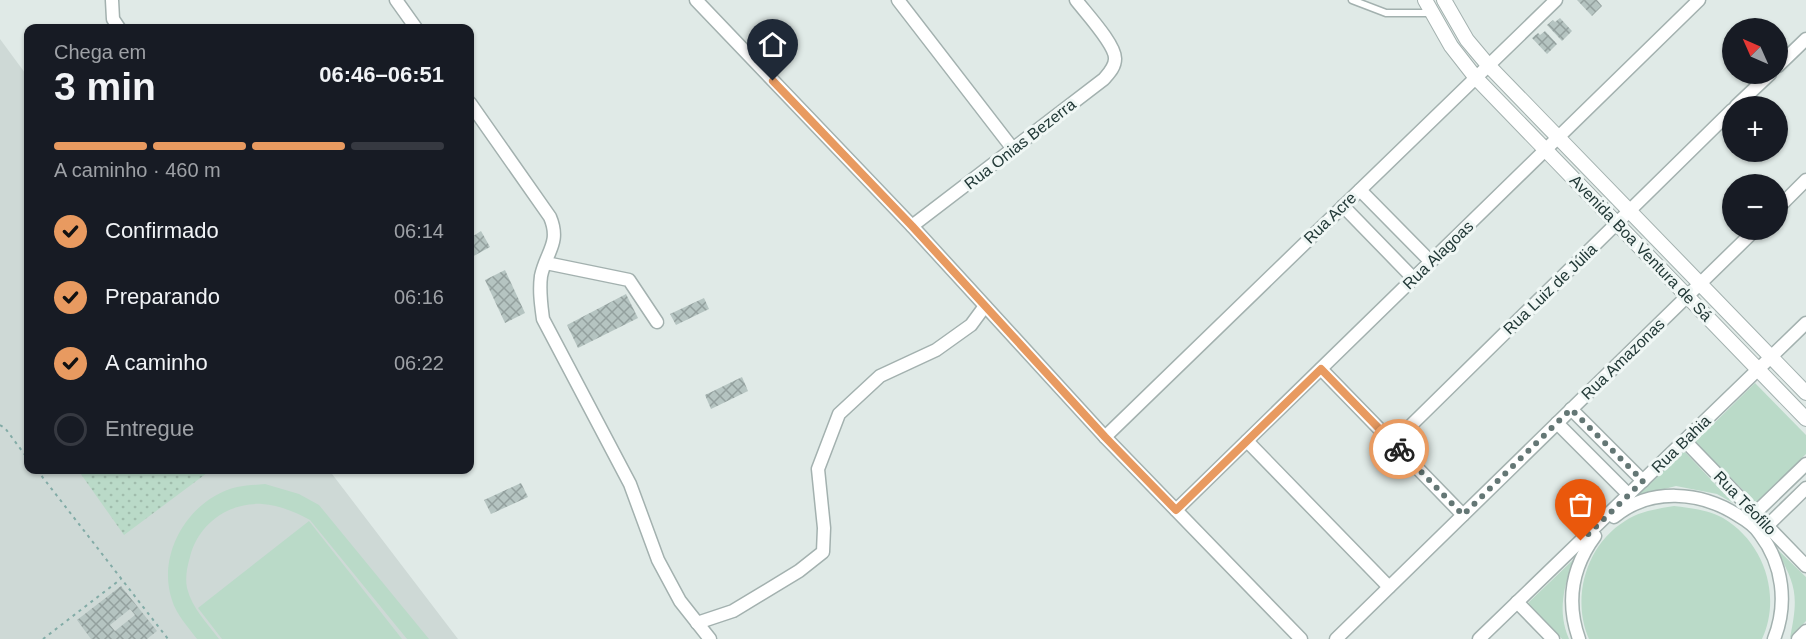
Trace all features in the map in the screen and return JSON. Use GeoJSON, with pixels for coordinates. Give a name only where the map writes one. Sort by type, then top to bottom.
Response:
{"type":"FeatureCollection","features":[{"type":"Feature","properties":{"kind":"street"},"geometry":{"type":"LineString","coordinates":[[112,0],[113,19],[116,24]]}},
{"type":"Feature","properties":{"kind":"street"},"geometry":{"type":"LineString","coordinates":[[396,0],[413,24]]}},
{"type":"Feature","properties":{"kind":"street"},"geometry":{"type":"LineString","coordinates":[[696,0],[912,226],[1105,437],[1301,639]]}},
{"type":"Feature","properties":{"kind":"street"},"geometry":{"type":"LineString","coordinates":[[898,0],[1013,149]]}},
{"type":"Feature","properties":{"kind":"street","name":"Rua Onias Bezerra"},"geometry":{"type":"LineString","coordinates":[[912,226],[1104,80],[1112,70],[1116,61],[1110,44],[1076,0]]}},
{"type":"Feature","properties":{"kind":"street","name":"Avenida Boa Ventura de Sá"},"geometry":{"type":"LineString","coordinates":[[1444,0],[1467,40],[1488,66],[1806,393]]}},
{"type":"Feature","properties":{"kind":"street","name":"Rua Acre"},"geometry":{"type":"LineString","coordinates":[[1105,437],[1556,0]]}},
{"type":"Feature","properties":{"kind":"street","name":"Rua Alagoas"},"geometry":{"type":"LineString","coordinates":[[1176,510],[1699,0]]}},
{"type":"Feature","properties":{"kind":"street","name":"Avenida Boa Ventura de Sá"},"geometry":{"type":"LineString","coordinates":[[1428,7],[1451,46],[1476,78],[1806,419]]}},
{"type":"Feature","properties":{"kind":"street"},"geometry":{"type":"LineString","coordinates":[[1788,56],[1806,39]]}},
{"type":"Feature","properties":{"kind":"street"},"geometry":{"type":"LineString","coordinates":[[1747,96],[1759,84]]}},
{"type":"Feature","properties":{"kind":"street"},"geometry":{"type":"LineString","coordinates":[[474,109],[550,217],[555,229],[555,237],[542,274],[539,295],[543,319],[630,484],[658,560],[680,601],[710,639]]}},
{"type":"Feature","properties":{"kind":"street","name":"Rua Luiz de Júlia"},"geometry":{"type":"LineString","coordinates":[[1393,443],[1722,120]]}},
{"type":"Feature","properties":{"kind":"street"},"geometry":{"type":"LineString","coordinates":[[1788,198],[1806,180]]}},
{"type":"Feature","properties":{"kind":"street"},"geometry":{"type":"LineString","coordinates":[[1360,190],[1431,262]]}},
{"type":"Feature","properties":{"kind":"street"},"geometry":{"type":"LineString","coordinates":[[1343,206],[1414,279]]}},
{"type":"Feature","properties":{"kind":"street","name":"Rua Amazonas"},"geometry":{"type":"LineString","coordinates":[[1336,639],[1745,240]]}},
{"type":"Feature","properties":{"kind":"street"},"geometry":{"type":"LineString","coordinates":[[546,263],[629,280],[657,322]]}},
{"type":"Feature","properties":{"kind":"street"},"geometry":{"type":"LineString","coordinates":[[696,623],[733,611],[799,571],[823,552],[824,528],[818,469],[839,414],[880,376],[936,350],[971,325],[985,306]]}},
{"type":"Feature","properties":{"kind":"street","name":"Rua Bahia"},"geometry":{"type":"LineString","coordinates":[[1479,639],[1598,527],[1806,323]]}},
{"type":"Feature","properties":{"kind":"street"},"geometry":{"type":"LineString","coordinates":[[1321,369],[1463,515]]}},
{"type":"Feature","properties":{"kind":"street"},"geometry":{"type":"LineString","coordinates":[[1571,409],[1643,481]]}},
{"type":"Feature","properties":{"kind":"street"},"geometry":{"type":"LineString","coordinates":[[1557,423],[1629,495]]}},
{"type":"Feature","properties":{"kind":"street"},"geometry":{"type":"LineString","coordinates":[[1247,441],[1389,587]]}},
{"type":"Feature","properties":{"kind":"street","name":"Rua Téofilo"},"geometry":{"type":"LineString","coordinates":[[1684,441],[1751,517],[1806,566]]}},
{"type":"Feature","properties":{"kind":"street"},"geometry":{"type":"LineString","coordinates":[[1579,639],[1573,624],[1571,598],[1575,573],[1598,527],[1645,500],[1672,495],[1699,497],[1751,517],[1806,464]]}},
{"type":"Feature","properties":{"kind":"street"},"geometry":{"type":"LineString","coordinates":[[1774,639],[1780,624],[1782,591],[1775,560],[1763,529],[1806,488]]}},
{"type":"Feature","properties":{"kind":"street"},"geometry":{"type":"LineString","coordinates":[[1517,603],[1553,639]]}},
{"type":"Feature","properties":{"kind":"street"},"geometry":{"type":"LineString","coordinates":[[1798,639],[1806,631]]}},
{"type":"Feature","properties":{"kind":"lane"},"geometry":{"type":"LineString","coordinates":[[1352,0],[1386,13],[1428,7]]}},
{"type":"Feature","properties":{"kind":"path"},"geometry":{"type":"LineString","coordinates":[[0,425],[5,428],[24,454]]}},
{"type":"Feature","properties":{"kind":"path"},"geometry":{"type":"LineString","coordinates":[[40,474],[168,639]]}},
{"type":"Feature","properties":{"kind":"path"},"geometry":{"type":"LineString","coordinates":[[43,639],[121,579]]}},
{"type":"Feature","properties":{"kind":"shaded area"},"geometry":{"type":"Polygon","coordinates":[[[0,39],[24,72],[24,474],[332,474],[458,639],[0,639],[0,39]]]}},
{"type":"Feature","properties":{"kind":"green space"},"geometry":{"type":"Polygon","coordinates":[[[1755,383],[1806,435],[1806,454],[1756,503],[1695,442],[1755,383]]]}},
{"type":"Feature","properties":{"kind":"green space"},"geometry":{"type":"Polygon","coordinates":[[[1684,451],[1733,503],[1717,494],[1676,486],[1637,496],[1684,451]]]}},
{"type":"Feature","properties":{"kind":"green space"},"geometry":{"type":"Polygon","coordinates":[[[81,474],[206,474],[124,535],[81,474]]]}},
{"type":"Feature","properties":{"kind":"green space"},"geometry":{"type":"Polygon","coordinates":[[[265,484],[299,494],[319,505],[429,639],[407,639],[310,520],[287,509],[250,504],[227,511],[217,517],[208,525],[194,545],[187,569],[187,588],[196,609],[219,639],[197,639],[179,615],[172,600],[168,582],[173,546],[192,515],[205,503],[220,493],[237,487],[265,484]]]}},
{"type":"Feature","properties":{"kind":"green space"},"geometry":{"type":"Polygon","coordinates":[[[1674,506],[1699,510],[1723,518],[1737,528],[1759,555],[1769,588],[1770,605],[1768,622],[1762,639],[1589,639],[1584,623],[1582,590],[1592,558],[1600,544],[1625,521],[1649,511],[1674,506]]]}},
{"type":"Feature","properties":{"kind":"green space"},"geometry":{"type":"Polygon","coordinates":[[[309,521],[402,639],[222,639],[198,608],[309,521]]]}},
{"type":"Feature","properties":{"kind":"green space"},"geometry":{"type":"Polygon","coordinates":[[[1775,547],[1806,577],[1806,621],[1790,638],[1795,600],[1794,590],[1775,547]]]}},
{"type":"Feature","properties":{"kind":"green space"},"geometry":{"type":"Polygon","coordinates":[[[1574,559],[1563,599],[1563,618],[1569,639],[1562,639],[1527,604],[1574,559]]]}},
{"type":"Feature","properties":{"kind":"building"},"geometry":{"type":"Polygon","coordinates":[[[1577,0],[1597,0],[1602,6],[1592,16],[1577,0]]]}},
{"type":"Feature","properties":{"kind":"building"},"geometry":{"type":"Polygon","coordinates":[[[1560,18],[1572,31],[1562,41],[1547,25],[1560,18]]]}},
{"type":"Feature","properties":{"kind":"building"},"geometry":{"type":"Polygon","coordinates":[[[1545,31],[1557,44],[1547,54],[1532,38],[1545,31]]]}},
{"type":"Feature","properties":{"kind":"building"},"geometry":{"type":"Polygon","coordinates":[[[481,231],[490,247],[474,256],[474,235],[481,231]]]}},
{"type":"Feature","properties":{"kind":"building"},"geometry":{"type":"Polygon","coordinates":[[[505,270],[525,313],[505,323],[485,280],[505,270]]]}},
{"type":"Feature","properties":{"kind":"building"},"geometry":{"type":"Polygon","coordinates":[[[626,294],[638,318],[578,348],[567,325],[626,294]]]}},
{"type":"Feature","properties":{"kind":"building"},"geometry":{"type":"Polygon","coordinates":[[[704,298],[709,309],[676,325],[670,314],[704,298]]]}},
{"type":"Feature","properties":{"kind":"building"},"geometry":{"type":"Polygon","coordinates":[[[742,377],[748,391],[711,409],[705,395],[742,377]]]}},
{"type":"Feature","properties":{"kind":"building"},"geometry":{"type":"Polygon","coordinates":[[[521,483],[528,497],[491,514],[484,500],[521,483]]]}},
{"type":"Feature","properties":{"kind":"building"},"geometry":{"type":"Polygon","coordinates":[[[121,586],[157,631],[147,639],[91,639],[77,620],[121,586]],[[130,609],[110,625],[115,631],[135,615],[130,609]]]}},
{"type":"Feature","properties":{"kind":"way so far"},"geometry":{"type":"LineString","coordinates":[[1399,449],[1463,515],[1571,409],[1643,481],[1581,541]]}},
{"type":"Feature","properties":{"kind":"route"},"geometry":{"type":"LineString","coordinates":[[773,81],[912,226],[1105,437],[1176,510],[1321,369],[1399,449]]}}]}
